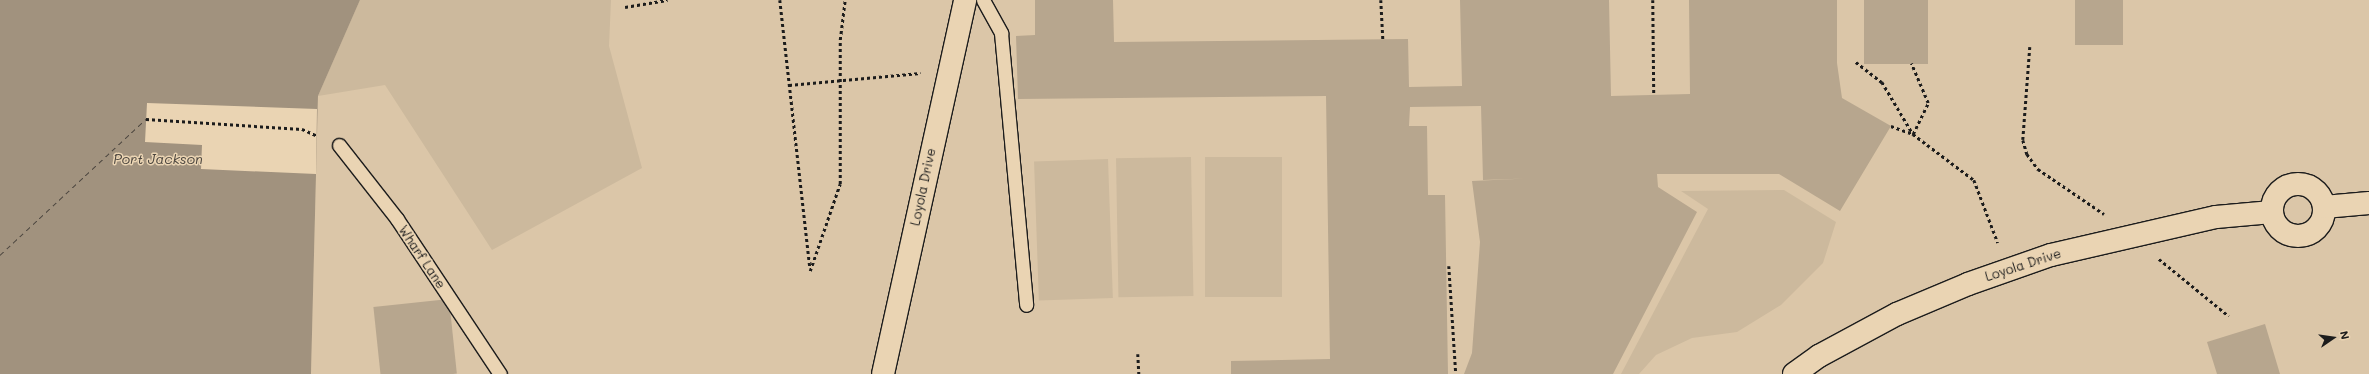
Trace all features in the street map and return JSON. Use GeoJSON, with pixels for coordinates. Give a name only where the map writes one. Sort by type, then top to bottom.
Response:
{"type":"FeatureCollection","features":[{"type":"Feature","properties":{"kind":"street","name":"Loyola Drive"},"geometry":{"type":"LineString","coordinates":[[883,374],[948,71],[965,0]]}},
{"type":"Feature","properties":{"kind":"street"},"geometry":{"type":"LineString","coordinates":[[2296,184],[2316,191],[2324,207],[2315,230],[2300,236],[2284,232],[2272,212],[2277,194],[2296,184]]}},
{"type":"Feature","properties":{"kind":"street"},"geometry":{"type":"LineString","coordinates":[[2324,207],[2369,203]]}},
{"type":"Feature","properties":{"kind":"street","name":"Loyola Drive"},"geometry":{"type":"LineString","coordinates":[[1794,374],[1819,356],[1897,314],[2008,270],[2051,255],[2130,235],[2216,218],[2272,212]]}},
{"type":"Feature","properties":{"kind":"lane"},"geometry":{"type":"LineString","coordinates":[[983,0],[1001,33],[1026,305]]}},
{"type":"Feature","properties":{"kind":"lane","name":"Wharf Lane"},"geometry":{"type":"LineString","coordinates":[[339,145],[397,219],[500,374]]}},
{"type":"Feature","properties":{"kind":"path"},"geometry":{"type":"LineString","coordinates":[[625,7],[667,0]]}},
{"type":"Feature","properties":{"kind":"path"},"geometry":{"type":"LineString","coordinates":[[780,0],[810,271],[840,184],[840,79],[845,0]]}},
{"type":"Feature","properties":{"kind":"path"},"geometry":{"type":"LineString","coordinates":[[1381,0],[1383,39]]}},
{"type":"Feature","properties":{"kind":"path"},"geometry":{"type":"LineString","coordinates":[[1653,0],[1654,95]]}},
{"type":"Feature","properties":{"kind":"path"},"geometry":{"type":"LineString","coordinates":[[2030,47],[2023,140],[2027,154],[2038,169],[2130,235],[2229,316]]}},
{"type":"Feature","properties":{"kind":"path"},"geometry":{"type":"LineString","coordinates":[[1856,62],[1882,82],[1913,134]]}},
{"type":"Feature","properties":{"kind":"path"},"geometry":{"type":"LineString","coordinates":[[1911,63],[1928,104],[1913,134]]}},
{"type":"Feature","properties":{"kind":"path"},"geometry":{"type":"LineString","coordinates":[[789,85],[840,79],[948,71]]}},
{"type":"Feature","properties":{"kind":"path"},"geometry":{"type":"LineString","coordinates":[[146,119],[302,129],[339,145]]}},
{"type":"Feature","properties":{"kind":"path"},"geometry":{"type":"LineString","coordinates":[[1891,126],[1913,134],[1974,180],[2008,270]]}},
{"type":"Feature","properties":{"kind":"path"},"geometry":{"type":"LineString","coordinates":[[1449,266],[1456,374]]}},
{"type":"Feature","properties":{"kind":"path"},"geometry":{"type":"LineString","coordinates":[[1138,354],[1139,374]]}},
{"type":"Feature","properties":{"kind":"shaded area"},"geometry":{"type":"Polygon","coordinates":[[[360,0],[2369,0],[2369,374],[311,374],[318,96],[360,0]]]}},
{"type":"Feature","properties":{"kind":"shaded area"},"geometry":{"type":"Polygon","coordinates":[[[360,0],[611,0],[609,46],[642,168],[492,250],[385,85],[318,96],[360,0]]]}},
{"type":"Feature","properties":{"kind":"shaded area"},"geometry":{"type":"Polygon","coordinates":[[[1191,157],[1193,296],[1118,297],[1116,158],[1191,157]]]}},
{"type":"Feature","properties":{"kind":"shaded area"},"geometry":{"type":"Polygon","coordinates":[[[1205,157],[1282,157],[1282,297],[1205,297],[1205,157]]]}},
{"type":"Feature","properties":{"kind":"shaded area"},"geometry":{"type":"Polygon","coordinates":[[[1108,159],[1113,298],[1039,300],[1034,162],[1108,159]]]}},
{"type":"Feature","properties":{"kind":"shaded area"},"geometry":{"type":"Polygon","coordinates":[[[1784,190],[1836,222],[1823,263],[1781,305],[1737,332],[1692,338],[1656,355],[1639,374],[1621,374],[1708,209],[1681,191],[1784,190]]]}},
{"type":"Feature","properties":{"kind":"water","name":"Port Jackson"},"geometry":{"type":"Polygon","coordinates":[[[0,0],[360,0],[318,96],[311,374],[0,374],[0,0]]]}},
{"type":"Feature","properties":{"kind":"pier"},"geometry":{"type":"Polygon","coordinates":[[[147,103],[317,109],[316,174],[201,169],[202,145],[145,142],[147,103]]]}},
{"type":"Feature","properties":{"kind":"building"},"geometry":{"type":"Polygon","coordinates":[[[1035,0],[1113,0],[1114,42],[1408,39],[1409,87],[1462,86],[1460,0],[1609,0],[1611,96],[1690,94],[1689,0],[1837,0],[1837,63],[1842,98],[1891,126],[1840,211],[1779,174],[1657,174],[1658,187],[1697,212],[1613,374],[1464,374],[1472,353],[1480,242],[1472,181],[1536,178],[1483,180],[1481,106],[1410,107],[1409,126],[1427,126],[1428,195],[1445,195],[1448,374],[1231,374],[1231,361],[1330,359],[1326,96],[1018,99],[1016,36],[1035,35],[1035,0]]]}},
{"type":"Feature","properties":{"kind":"building"},"geometry":{"type":"Polygon","coordinates":[[[1864,0],[1928,0],[1928,64],[1864,64],[1864,0]]]}},
{"type":"Feature","properties":{"kind":"building"},"geometry":{"type":"Polygon","coordinates":[[[2075,0],[2123,0],[2123,45],[2075,45],[2075,0]]]}},
{"type":"Feature","properties":{"kind":"building"},"geometry":{"type":"Polygon","coordinates":[[[449,299],[457,374],[380,374],[373,307],[449,299]]]}},
{"type":"Feature","properties":{"kind":"building"},"geometry":{"type":"Polygon","coordinates":[[[2265,324],[2280,374],[2217,374],[2207,342],[2265,324]]]}},
{"type":"Feature","properties":{"kind":"ferry route"},"geometry":{"type":"LineString","coordinates":[[0,255],[146,119]]}}]}
